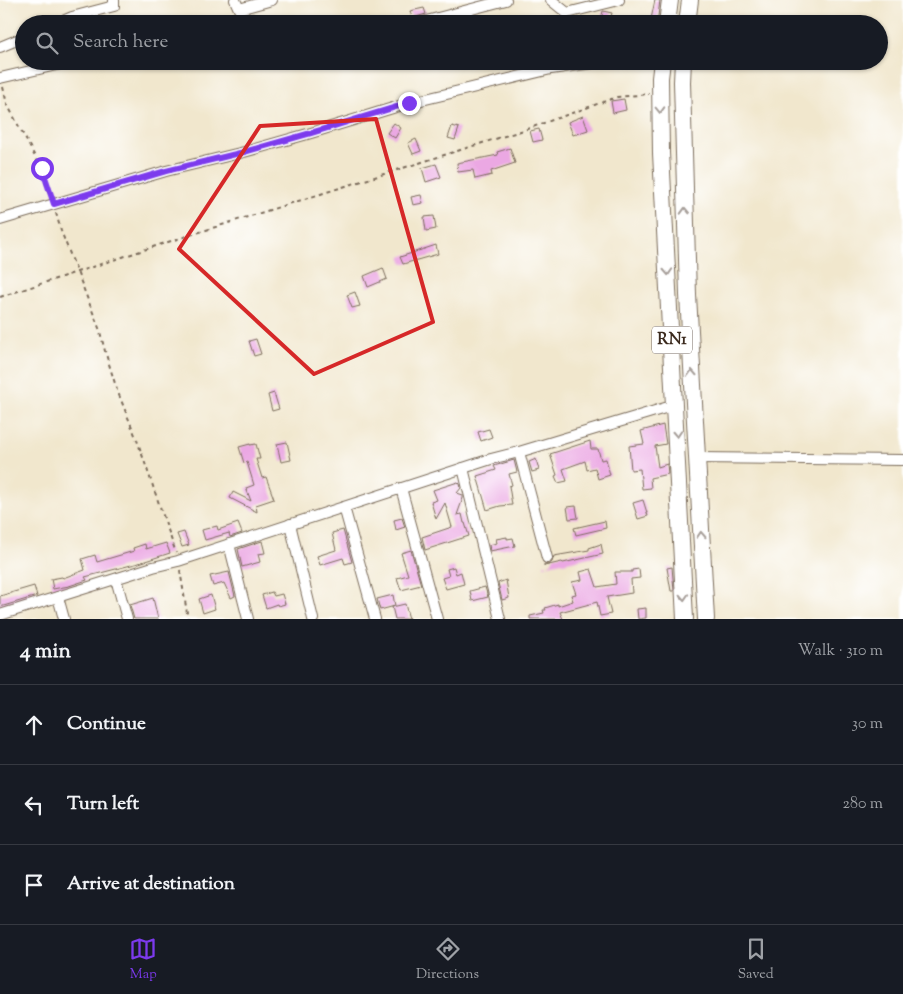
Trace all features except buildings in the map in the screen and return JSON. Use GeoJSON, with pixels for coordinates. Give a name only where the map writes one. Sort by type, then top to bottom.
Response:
{"type":"FeatureCollection","features":[{"type":"Feature","properties":{"kind":"highway"},"geometry":{"type":"LineString","coordinates":[[668,15],[670,0]]}},
{"type":"Feature","properties":{"kind":"highway"},"geometry":{"type":"LineString","coordinates":[[688,15],[690,0]]}},
{"type":"Feature","properties":{"kind":"highway","name":"RN1"},"geometry":{"type":"LineString","coordinates":[[661,70],[662,153],[685,619]]}},
{"type":"Feature","properties":{"kind":"highway","name":"RN1"},"geometry":{"type":"LineString","coordinates":[[683,70],[688,295],[706,619]]}},
{"type":"Feature","properties":{"kind":"street"},"geometry":{"type":"LineString","coordinates":[[80,15],[114,6],[114,0]]}},
{"type":"Feature","properties":{"kind":"street"},"geometry":{"type":"LineString","coordinates":[[235,0],[239,8],[272,0]]}},
{"type":"Feature","properties":{"kind":"street"},"geometry":{"type":"LineString","coordinates":[[449,15],[506,0]]}},
{"type":"Feature","properties":{"kind":"street"},"geometry":{"type":"LineString","coordinates":[[551,0],[567,13],[620,0]]}},
{"type":"Feature","properties":{"kind":"street"},"geometry":{"type":"LineString","coordinates":[[0,47],[15,41]]}},
{"type":"Feature","properties":{"kind":"street"},"geometry":{"type":"LineString","coordinates":[[2,82],[43,70]]}},
{"type":"Feature","properties":{"kind":"street"},"geometry":{"type":"LineString","coordinates":[[0,220],[166,171],[294,138],[409,103],[547,70]]}},
{"type":"Feature","properties":{"kind":"street"},"geometry":{"type":"LineString","coordinates":[[2,616],[463,468],[675,405]]}},
{"type":"Feature","properties":{"kind":"street"},"geometry":{"type":"LineString","coordinates":[[519,452],[547,558]]}},
{"type":"Feature","properties":{"kind":"street"},"geometry":{"type":"LineString","coordinates":[[697,458],[903,460]]}},
{"type":"Feature","properties":{"kind":"street"},"geometry":{"type":"LineString","coordinates":[[463,468],[500,619]]}},
{"type":"Feature","properties":{"kind":"street"},"geometry":{"type":"LineString","coordinates":[[401,488],[437,619]]}},
{"type":"Feature","properties":{"kind":"street"},"geometry":{"type":"LineString","coordinates":[[344,507],[375,619]]}},
{"type":"Feature","properties":{"kind":"street"},"geometry":{"type":"LineString","coordinates":[[290,524],[313,619]]}},
{"type":"Feature","properties":{"kind":"street"},"geometry":{"type":"LineString","coordinates":[[229,544],[248,619]]}},
{"type":"Feature","properties":{"kind":"street"},"geometry":{"type":"LineString","coordinates":[[116,579],[127,619]]}},
{"type":"Feature","properties":{"kind":"street"},"geometry":{"type":"LineString","coordinates":[[58,597],[64,619]]}},
{"type":"Feature","properties":{"kind":"path"},"geometry":{"type":"LineString","coordinates":[[2,82],[7,104],[42,168],[61,231],[99,328],[118,390],[178,561],[188,619]]}},
{"type":"Feature","properties":{"kind":"path"},"geometry":{"type":"LineString","coordinates":[[0,296],[527,129],[617,98],[660,93]]}},
{"type":"Feature","properties":{"kind":"highlighted area"},"geometry":{"type":"Polygon","coordinates":[[[376,119],[433,322],[314,374],[179,249],[260,126],[376,119]]]}},
{"type":"Feature","properties":{"kind":"route"},"geometry":{"type":"LineString","coordinates":[[42,168],[54,204],[166,171],[311,133],[409,103]]}}]}
